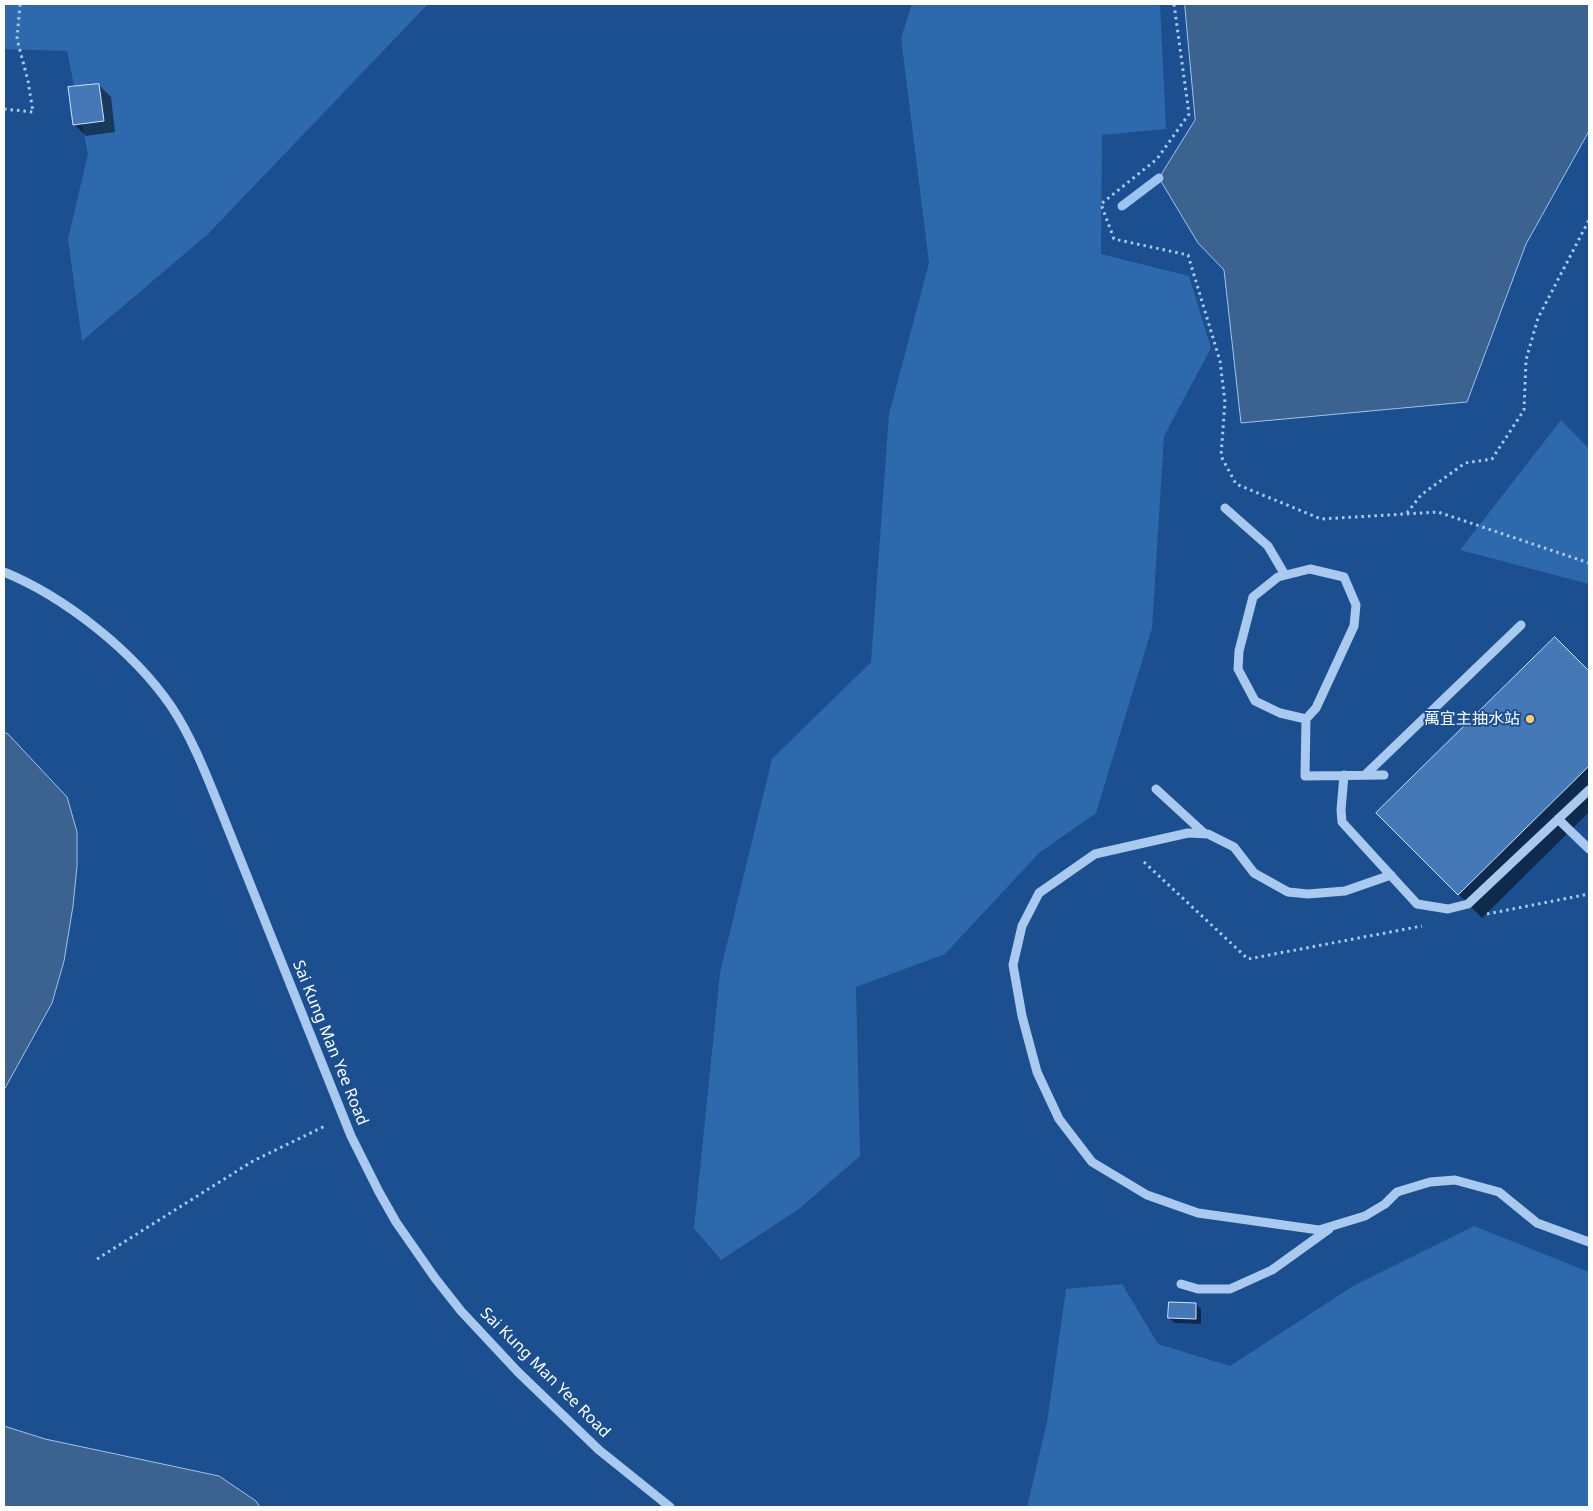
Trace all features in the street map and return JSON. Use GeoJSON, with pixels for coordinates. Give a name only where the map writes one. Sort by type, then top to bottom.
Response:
{"type":"FeatureCollection","features":[{"type":"Feature","properties":{"kind":"street"},"geometry":{"type":"LineString","coordinates":[[1225,508],[1268,546],[1285,575]]}},
{"type":"Feature","properties":{"kind":"street"},"geometry":{"type":"LineString","coordinates":[[1306,719],[1280,713],[1256,701],[1238,669],[1238,650],[1253,597],[1278,577],[1310,569],[1344,577],[1356,605],[1354,626],[1316,708],[1306,719],[1305,776],[1384,775]]}},
{"type":"Feature","properties":{"kind":"street","name":"Sai Kung Man Yee Road"},"geometry":{"type":"LineString","coordinates":[[4,572],[53,597],[75,612],[138,667],[171,706],[191,743],[212,789],[343,1116],[364,1163],[396,1222],[420,1258],[461,1311],[518,1372],[599,1450],[670,1507]]}},
{"type":"Feature","properties":{"kind":"street"},"geometry":{"type":"LineString","coordinates":[[1365,775],[1521,625]]}},
{"type":"Feature","properties":{"kind":"street"},"geometry":{"type":"LineString","coordinates":[[1344,775],[1341,810],[1342,822],[1417,904],[1448,909],[1468,904],[1589,790]]}},
{"type":"Feature","properties":{"kind":"street"},"geometry":{"type":"LineString","coordinates":[[1156,789],[1205,834],[1234,847],[1254,873],[1288,892],[1308,894],[1345,891],[1391,875]]}},
{"type":"Feature","properties":{"kind":"street"},"geometry":{"type":"LineString","coordinates":[[1558,819],[1589,849]]}},
{"type":"Feature","properties":{"kind":"street"},"geometry":{"type":"LineString","coordinates":[[1205,834],[1188,833],[1095,854],[1039,893],[1022,926],[1013,965],[1022,1016],[1037,1072],[1059,1120],[1092,1162],[1147,1196],[1198,1213],[1319,1230],[1365,1216],[1385,1204],[1397,1192],[1430,1182],[1455,1180],[1499,1192],[1537,1223],[1589,1242]]}},
{"type":"Feature","properties":{"kind":"street"},"geometry":{"type":"LineString","coordinates":[[1180,1284],[1198,1289],[1230,1289],[1272,1270],[1335,1225]]}},
{"type":"Feature","properties":{"kind":"path"},"geometry":{"type":"LineString","coordinates":[[4,109],[33,112],[28,81],[17,39],[20,4]]}},
{"type":"Feature","properties":{"kind":"path"},"geometry":{"type":"LineString","coordinates":[[1174,4],[1189,114],[1157,159],[1101,204],[1114,238],[1188,255],[1220,361],[1225,402],[1221,456],[1236,484],[1321,519],[1438,512],[1589,563]]}},
{"type":"Feature","properties":{"kind":"path"},"geometry":{"type":"LineString","coordinates":[[1407,514],[1421,495],[1465,463],[1492,458],[1524,410],[1526,360],[1538,318],[1589,220]]}},
{"type":"Feature","properties":{"kind":"path"},"geometry":{"type":"LineString","coordinates":[[1127,846],[1248,959],[1424,926]]}},
{"type":"Feature","properties":{"kind":"path"},"geometry":{"type":"LineString","coordinates":[[1482,915],[1589,894]]}},
{"type":"Feature","properties":{"kind":"path"},"geometry":{"type":"LineString","coordinates":[[97,1259],[252,1161],[293,1143],[343,1116]]}},
{"type":"Feature","properties":{"kind":"shaded area"},"geometry":{"type":"Polygon","coordinates":[[[4,4],[428,4],[208,234],[82,341],[68,239],[88,154],[67,51],[4,49],[4,4]]]}},
{"type":"Feature","properties":{"kind":"shaded area"},"geometry":{"type":"Polygon","coordinates":[[[912,4],[1160,4],[1166,129],[1102,135],[1101,254],[1189,276],[1211,348],[1164,436],[1152,628],[1096,813],[1039,853],[945,954],[856,987],[860,1156],[799,1209],[721,1260],[694,1228],[720,973],[772,759],[871,662],[889,414],[929,263],[901,38],[912,4]]]}},
{"type":"Feature","properties":{"kind":"shaded area"},"geometry":{"type":"Polygon","coordinates":[[[1185,4],[1589,4],[1589,131],[1526,244],[1467,402],[1241,423],[1224,270],[1198,243],[1159,178],[1195,120],[1185,4]]]}},
{"type":"Feature","properties":{"kind":"shaded area"},"geometry":{"type":"Polygon","coordinates":[[[1561,420],[1589,449],[1589,584],[1460,550],[1561,420]]]}},
{"type":"Feature","properties":{"kind":"shaded area"},"geometry":{"type":"Polygon","coordinates":[[[4,732],[67,797],[77,832],[77,866],[64,961],[52,1003],[4,1090],[4,732]]]}},
{"type":"Feature","properties":{"kind":"shaded area"},"geometry":{"type":"Polygon","coordinates":[[[1474,1226],[1589,1272],[1589,1507],[1027,1507],[1047,1422],[1066,1289],[1122,1284],[1158,1344],[1230,1366],[1353,1286],[1474,1226]]]}},
{"type":"Feature","properties":{"kind":"shaded area"},"geometry":{"type":"Polygon","coordinates":[[[4,1426],[45,1439],[219,1476],[256,1501],[260,1507],[4,1507],[4,1426]]]}},
{"type":"Feature","properties":{"kind":"building"},"geometry":{"type":"Polygon","coordinates":[[[99,84],[104,121],[73,125],[68,87],[99,84]]]}},
{"type":"Feature","properties":{"kind":"building","name":"萬宜主抽水站"},"geometry":{"type":"Polygon","coordinates":[[[1555,637],[1589,671],[1589,766],[1458,895],[1376,813],[1555,637]]]}},
{"type":"Feature","properties":{"kind":"building"},"geometry":{"type":"Polygon","coordinates":[[[1169,1302],[1196,1303],[1196,1319],[1168,1318],[1169,1302]]]}},
{"type":"Feature","properties":{"kind":"waterway"},"geometry":{"type":"LineString","coordinates":[[1122,206],[1159,178]]}},
{"type":"Feature","properties":{"kind":"place","name":"萬宜主抽水站"},"geometry":{"type":"Point","coordinates":[1530,719]}}]}
